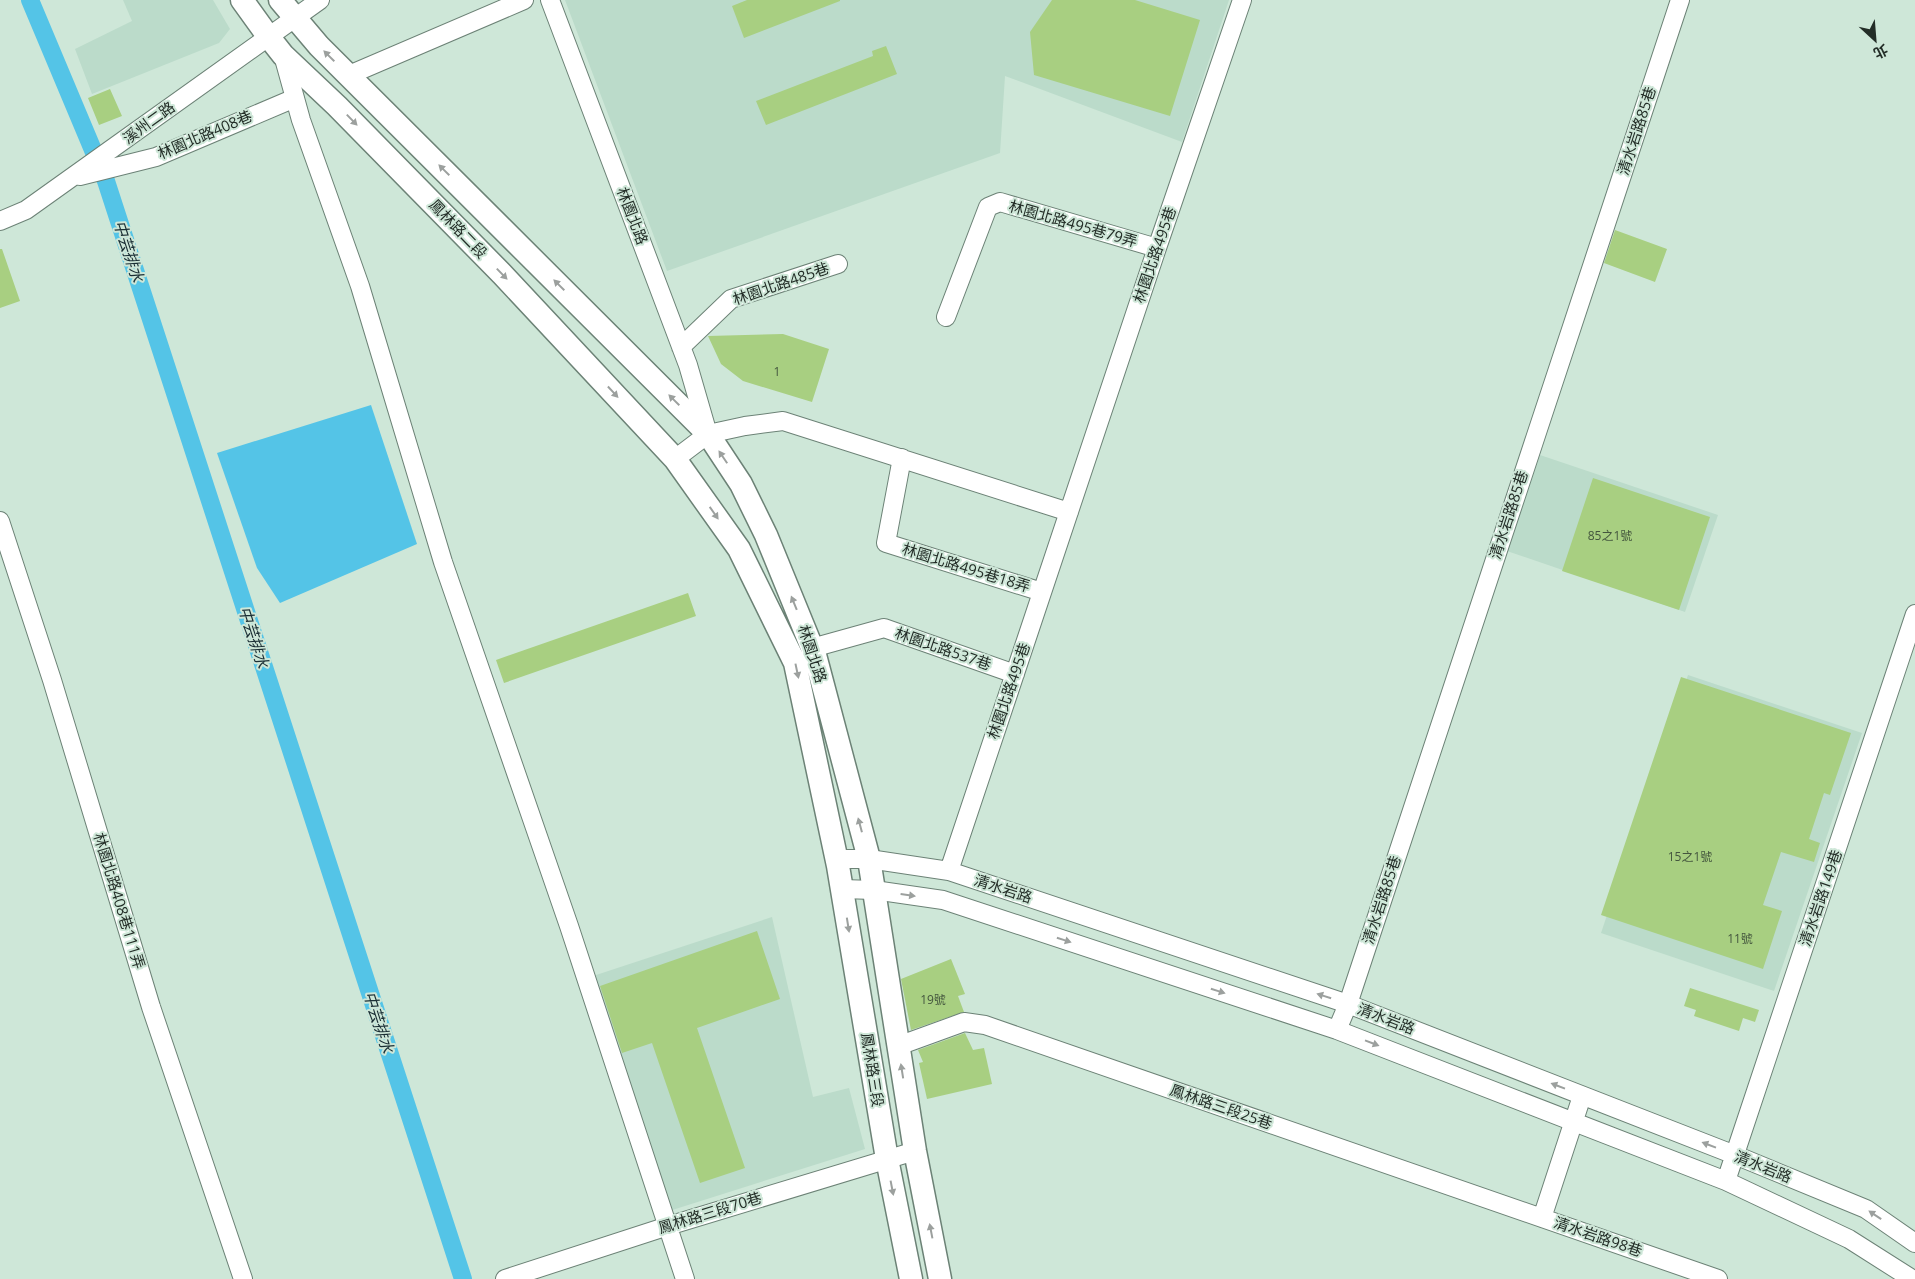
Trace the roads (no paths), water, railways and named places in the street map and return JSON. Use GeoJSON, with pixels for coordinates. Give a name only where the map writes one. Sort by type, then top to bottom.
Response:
{"type":"FeatureCollection","features":[{"type":"Feature","properties":{"kind":"main road","name":"鳳林路二段"},"geometry":{"type":"LineString","coordinates":[[242,0],[283,55],[337,106],[488,260],[675,458]]}},
{"type":"Feature","properties":{"kind":"main road","name":"鳳林路二段"},"geometry":{"type":"LineString","coordinates":[[280,0],[294,18],[349,75],[708,434]]}},
{"type":"Feature","properties":{"kind":"main road","name":"林園北路"},"geometry":{"type":"LineString","coordinates":[[708,434],[741,484],[766,535],[812,648],[869,859],[874,890]]}},
{"type":"Feature","properties":{"kind":"main road","name":"林園北路"},"geometry":{"type":"LineString","coordinates":[[675,458],[739,549],[795,663],[837,859]]}},
{"type":"Feature","properties":{"kind":"main road","name":"鳳林路三段"},"geometry":{"type":"LineString","coordinates":[[837,859],[886,1159],[911,1279]]}},
{"type":"Feature","properties":{"kind":"main road","name":"鳳林路三段"},"geometry":{"type":"LineString","coordinates":[[874,890],[915,1152],[940,1279]]}},
{"type":"Feature","properties":{"kind":"street","name":"溪州二路"},"geometry":{"type":"LineString","coordinates":[[0,221],[26,210],[67,179],[110,161],[268,36],[320,0]]}},
{"type":"Feature","properties":{"kind":"street"},"geometry":{"type":"LineString","coordinates":[[349,75],[524,0]]}},
{"type":"Feature","properties":{"kind":"street","name":"林園北路"},"geometry":{"type":"LineString","coordinates":[[550,0],[681,347],[708,434]]}},
{"type":"Feature","properties":{"kind":"street","name":"林園北路495巷"},"geometry":{"type":"LineString","coordinates":[[949,871],[1242,0]]}},
{"type":"Feature","properties":{"kind":"street","name":"清水岩路85巷"},"geometry":{"type":"LineString","coordinates":[[1337,1030],[1348,1004],[1680,0]]}},
{"type":"Feature","properties":{"kind":"street"},"geometry":{"type":"LineString","coordinates":[[283,55],[301,120],[360,286],[443,562],[569,926],[685,1279]]}},
{"type":"Feature","properties":{"kind":"street","name":"林園北路408巷"},"geometry":{"type":"LineString","coordinates":[[110,161],[156,157],[295,98]]}},
{"type":"Feature","properties":{"kind":"street","name":"林園北路495巷79弄"},"geometry":{"type":"LineString","coordinates":[[946,317],[988,207],[1000,202],[1157,248]]}},
{"type":"Feature","properties":{"kind":"street","name":"林園北路485巷"},"geometry":{"type":"LineString","coordinates":[[681,347],[731,299],[838,264]]}},
{"type":"Feature","properties":{"kind":"street"},"geometry":{"type":"LineString","coordinates":[[675,458],[708,434],[745,426],[783,421],[1069,512]]}},
{"type":"Feature","properties":{"kind":"street","name":"林園北路495巷18弄"},"geometry":{"type":"LineString","coordinates":[[902,458],[886,543],[1042,592]]}},
{"type":"Feature","properties":{"kind":"street","name":"林園北路408巷111弄"},"geometry":{"type":"LineString","coordinates":[[0,521],[52,680],[151,1006],[243,1279]]}},
{"type":"Feature","properties":{"kind":"street","name":"清水岩路149巷"},"geometry":{"type":"LineString","coordinates":[[1726,1181],[1915,614]]}},
{"type":"Feature","properties":{"kind":"street","name":"林園北路537巷"},"geometry":{"type":"LineString","coordinates":[[812,648],[884,628],[1015,674]]}},
{"type":"Feature","properties":{"kind":"street","name":"清水岩路"},"geometry":{"type":"LineString","coordinates":[[837,859],[869,859],[949,871],[1348,1004],[1866,1209],[1915,1242]]}},
{"type":"Feature","properties":{"kind":"street","name":"清水岩路"},"geometry":{"type":"LineString","coordinates":[[842,889],[874,890],[942,900],[1337,1030],[1726,1181],[1849,1239],[1912,1279]]}},
{"type":"Feature","properties":{"kind":"street","name":"鳳林路三段25巷"},"geometry":{"type":"LineString","coordinates":[[898,1046],[964,1022],[985,1025],[1542,1218]]}},
{"type":"Feature","properties":{"kind":"street","name":"清水岩路98巷"},"geometry":{"type":"LineString","coordinates":[[1582,1096],[1542,1218],[1718,1279]]}},
{"type":"Feature","properties":{"kind":"street","name":"鳳林路三段70巷"},"geometry":{"type":"LineString","coordinates":[[505,1279],[668,1226],[886,1159],[915,1152]]}},
{"type":"Feature","properties":{"kind":"water"},"geometry":{"type":"Polygon","coordinates":[[[371,405],[417,544],[280,603],[257,568],[217,453],[371,405]]]}},
{"type":"Feature","properties":{"kind":"waterway","name":"中芸排水"},"geometry":{"type":"LineString","coordinates":[[30,0],[106,181],[463,1279]]}}]}
